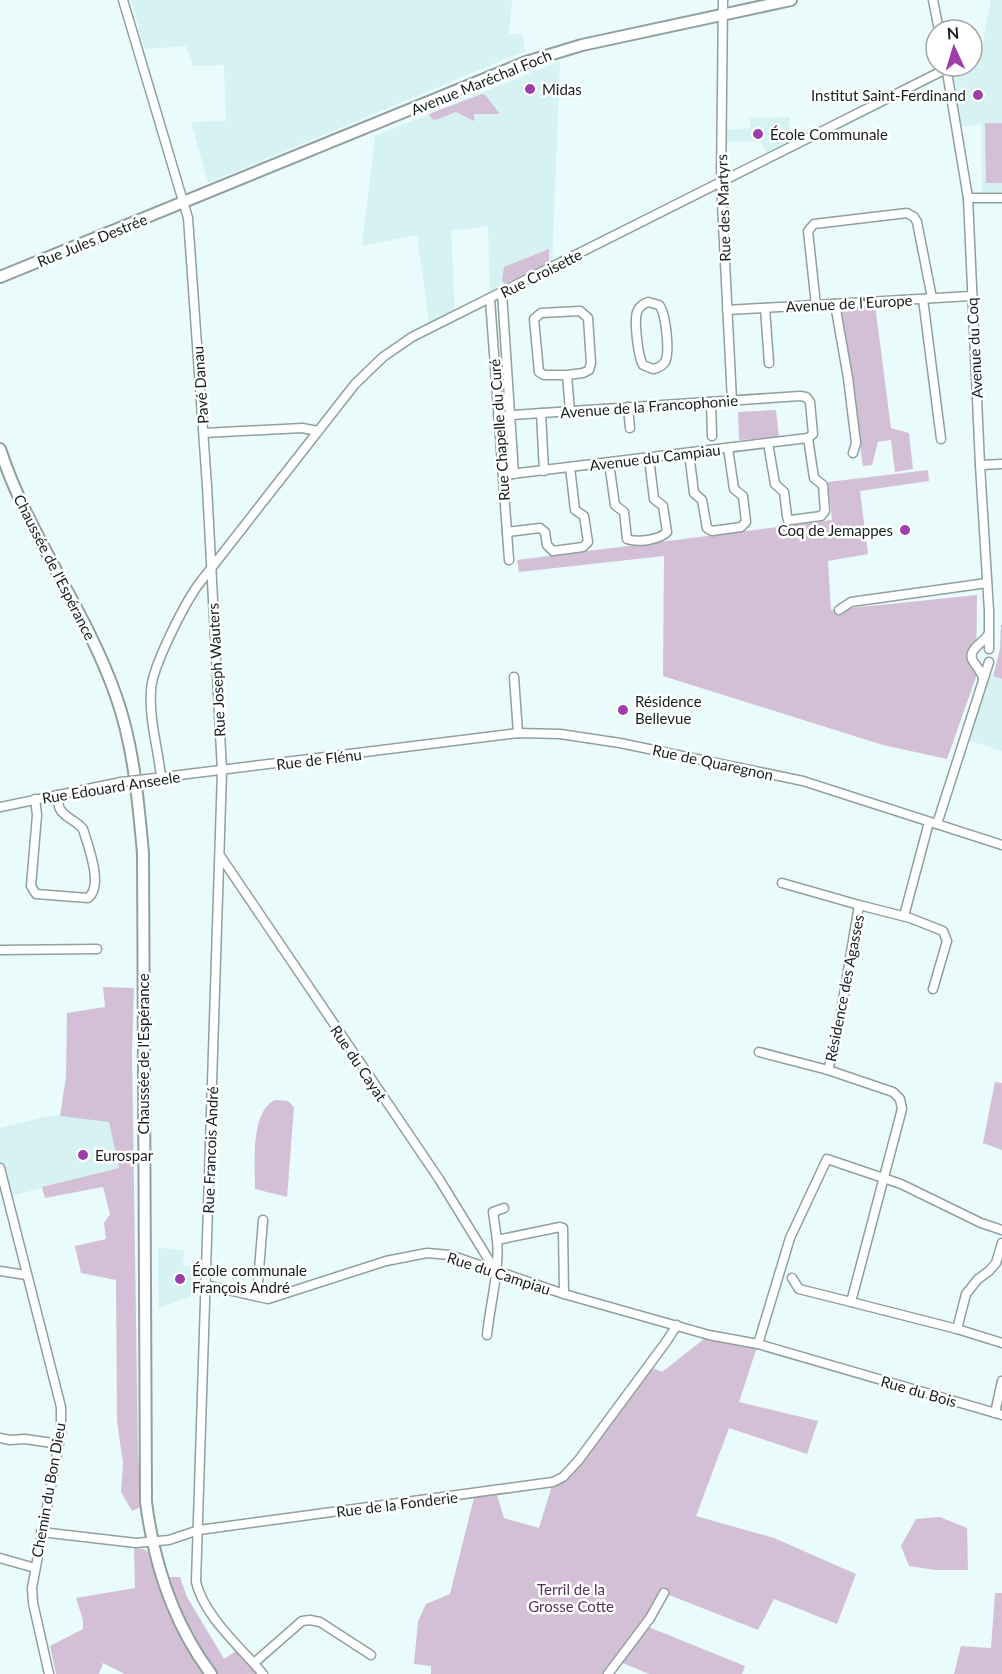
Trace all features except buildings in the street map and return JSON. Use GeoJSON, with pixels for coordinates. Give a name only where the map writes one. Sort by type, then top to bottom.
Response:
{"type":"FeatureCollection","features":[{"type":"Feature","properties":{"kind":"main road","name":"Avenue Maréchal Foch"},"geometry":{"type":"LineString","coordinates":[[183,202],[526,62],[582,45],[791,0]]}},
{"type":"Feature","properties":{"kind":"main road","name":"Rue Jules Destrée"},"geometry":{"type":"LineString","coordinates":[[0,277],[183,202]]}},
{"type":"Feature","properties":{"kind":"main road","name":"Chaussée de l'Espérance"},"geometry":{"type":"LineString","coordinates":[[0,449],[19,495],[105,668],[123,716],[134,766],[142,853],[144,1482],[152,1541],[175,1615],[190,1644],[211,1674]]}},
{"type":"Feature","properties":{"kind":"street","name":"Pavé Danau"},"geometry":{"type":"LineString","coordinates":[[123,0],[188,218],[204,433],[210,569]]}},
{"type":"Feature","properties":{"kind":"street","name":"Rue des Martyrs"},"geometry":{"type":"LineString","coordinates":[[723,0],[721,183],[732,401]]}},
{"type":"Feature","properties":{"kind":"street"},"geometry":{"type":"LineString","coordinates":[[933,0],[937,18]]}},
{"type":"Feature","properties":{"kind":"street","name":"Rue Croisette"},"geometry":{"type":"LineString","coordinates":[[159,778],[152,730],[152,683],[184,608],[210,569],[355,384],[383,357],[412,337],[926,78]]}},
{"type":"Feature","properties":{"kind":"street","name":"Avenue du Coq"},"geometry":{"type":"LineString","coordinates":[[948,78],[968,198],[971,296],[990,631],[989,649]]}},
{"type":"Feature","properties":{"kind":"street"},"geometry":{"type":"LineString","coordinates":[[968,198],[1002,198]]}},
{"type":"Feature","properties":{"kind":"street"},"geometry":{"type":"LineString","coordinates":[[816,305],[808,231],[814,224],[907,213],[914,217],[917,222],[927,298],[941,439]]}},
{"type":"Feature","properties":{"kind":"street"},"geometry":{"type":"LineString","coordinates":[[502,293],[514,474]]}},
{"type":"Feature","properties":{"kind":"street","name":"Avenue de l'Europe"},"geometry":{"type":"LineString","coordinates":[[727,310],[971,296]]}},
{"type":"Feature","properties":{"kind":"street","name":"Rue Chapelle du Curé"},"geometry":{"type":"LineString","coordinates":[[490,299],[508,561]]}},
{"type":"Feature","properties":{"kind":"street"},"geometry":{"type":"LineString","coordinates":[[654,302],[663,309],[667,349],[666,360],[661,366],[653,369],[641,363],[636,316],[639,307],[644,303],[654,302]]}},
{"type":"Feature","properties":{"kind":"street"},"geometry":{"type":"LineString","coordinates":[[835,304],[856,443],[853,453]]}},
{"type":"Feature","properties":{"kind":"street"},"geometry":{"type":"LineString","coordinates":[[765,308],[769,363]]}},
{"type":"Feature","properties":{"kind":"street"},"geometry":{"type":"LineString","coordinates":[[580,311],[588,318],[591,363],[589,369],[583,373],[567,375],[544,375],[539,372],[534,319],[540,314],[580,311]]}},
{"type":"Feature","properties":{"kind":"street"},"geometry":{"type":"LineString","coordinates":[[567,375],[570,411]]}},
{"type":"Feature","properties":{"kind":"street","name":"Avenue de la Francophonie"},"geometry":{"type":"LineString","coordinates":[[498,416],[800,396],[806,397],[810,402],[813,434],[808,438]]}},
{"type":"Feature","properties":{"kind":"street"},"geometry":{"type":"LineString","coordinates":[[711,402],[712,436]]}},
{"type":"Feature","properties":{"kind":"street"},"geometry":{"type":"LineString","coordinates":[[628,407],[630,428]]}},
{"type":"Feature","properties":{"kind":"street"},"geometry":{"type":"LineString","coordinates":[[541,413],[544,471]]}},
{"type":"Feature","properties":{"kind":"street"},"geometry":{"type":"LineString","coordinates":[[204,433],[302,428],[318,431]]}},
{"type":"Feature","properties":{"kind":"street"},"geometry":{"type":"LineString","coordinates":[[768,443],[775,484],[784,492],[788,520],[791,520],[821,516],[825,511],[823,485],[813,478],[808,438]]}},
{"type":"Feature","properties":{"kind":"street","name":"Avenue du Campiau"},"geometry":{"type":"LineString","coordinates":[[502,475],[808,438]]}},
{"type":"Feature","properties":{"kind":"street"},"geometry":{"type":"LineString","coordinates":[[689,453],[694,493],[702,500],[707,528],[712,531],[741,527],[746,522],[743,496],[734,489],[729,448]]}},
{"type":"Feature","properties":{"kind":"street"},"geometry":{"type":"LineString","coordinates":[[609,463],[615,504],[624,512],[627,539],[633,541],[662,537],[667,532],[663,506],[654,499],[649,458]]}},
{"type":"Feature","properties":{"kind":"street"},"geometry":{"type":"LineString","coordinates":[[980,465],[1002,464]]}},
{"type":"Feature","properties":{"kind":"street"},"geometry":{"type":"LineString","coordinates":[[507,532],[540,528],[545,532],[547,545],[553,551],[583,547],[588,542],[584,516],[575,510],[570,467]]}},
{"type":"Feature","properties":{"kind":"street","name":"Rue Joseph Wauters"},"geometry":{"type":"LineString","coordinates":[[210,569],[222,771]]}},
{"type":"Feature","properties":{"kind":"street"},"geometry":{"type":"LineString","coordinates":[[838,610],[850,602],[987,583]]}},
{"type":"Feature","properties":{"kind":"street"},"geometry":{"type":"LineString","coordinates":[[983,678],[971,656],[973,650],[986,639],[990,631]]}},
{"type":"Feature","properties":{"kind":"street"},"geometry":{"type":"LineString","coordinates":[[904,916],[933,823],[991,656],[989,649],[984,645],[978,646]]}},
{"type":"Feature","properties":{"kind":"street"},"geometry":{"type":"LineString","coordinates":[[976,664],[984,665],[989,662]]}},
{"type":"Feature","properties":{"kind":"street"},"geometry":{"type":"LineString","coordinates":[[514,677],[518,734]]}},
{"type":"Feature","properties":{"kind":"street","name":"Rue de Quaregnon"},"geometry":{"type":"LineString","coordinates":[[415,747],[542,732],[590,738],[803,781],[1002,845]]}},
{"type":"Feature","properties":{"kind":"street","name":"Rue de Flénu"},"geometry":{"type":"LineString","coordinates":[[222,771],[415,747]]}},
{"type":"Feature","properties":{"kind":"street","name":"Rue Edouard Anseele"},"geometry":{"type":"LineString","coordinates":[[0,807],[121,782],[222,771]]}},
{"type":"Feature","properties":{"kind":"street","name":"Rue Francois André"},"geometry":{"type":"LineString","coordinates":[[222,771],[196,1571],[199,1591],[220,1625],[263,1674]]}},
{"type":"Feature","properties":{"kind":"street"},"geometry":{"type":"LineString","coordinates":[[34,799],[37,815],[31,886],[36,894],[88,897],[94,894],[97,883],[83,829],[60,810],[57,795]]}},
{"type":"Feature","properties":{"kind":"street","name":"Rue du Cayat"},"geometry":{"type":"LineString","coordinates":[[220,857],[439,1179],[495,1270]]}},
{"type":"Feature","properties":{"kind":"street","name":"Résidence des Agasses"},"geometry":{"type":"LineString","coordinates":[[782,883],[904,916],[938,928],[946,935],[946,941],[933,988]]}},
{"type":"Feature","properties":{"kind":"street","name":"Résidence des Agasses"},"geometry":{"type":"LineString","coordinates":[[828,1070],[837,1036],[859,905]]}},
{"type":"Feature","properties":{"kind":"street"},"geometry":{"type":"LineString","coordinates":[[0,950],[97,949]]}},
{"type":"Feature","properties":{"kind":"street","name":"Résidence des Agasses"},"geometry":{"type":"LineString","coordinates":[[759,1052],[828,1070],[893,1092],[900,1099],[902,1109],[884,1179]]}},
{"type":"Feature","properties":{"kind":"street"},"geometry":{"type":"LineString","coordinates":[[758,1344],[790,1238],[827,1159],[902,1184],[981,1223],[1002,1230]]}},
{"type":"Feature","properties":{"kind":"street","name":"Chemin du Bon Dieu"},"geometry":{"type":"LineString","coordinates":[[0,1168],[4,1202],[61,1407],[62,1419],[58,1444],[34,1568],[33,1603],[49,1674]]}},
{"type":"Feature","properties":{"kind":"street"},"geometry":{"type":"LineString","coordinates":[[851,1302],[884,1179]]}},
{"type":"Feature","properties":{"kind":"street"},"geometry":{"type":"LineString","coordinates":[[486,1335],[495,1270],[499,1258],[493,1212],[504,1208]]}},
{"type":"Feature","properties":{"kind":"street"},"geometry":{"type":"LineString","coordinates":[[257,1295],[263,1220]]}},
{"type":"Feature","properties":{"kind":"street"},"geometry":{"type":"LineString","coordinates":[[497,1240],[563,1228],[564,1294]]}},
{"type":"Feature","properties":{"kind":"street"},"geometry":{"type":"LineString","coordinates":[[957,1329],[966,1294],[978,1279],[996,1263],[1002,1243]]}},
{"type":"Feature","properties":{"kind":"street","name":"Rue du Campiau"},"geometry":{"type":"LineString","coordinates":[[206,1285],[268,1299],[386,1262],[427,1254],[450,1255],[564,1294],[709,1335],[758,1344],[837,1367]]}},
{"type":"Feature","properties":{"kind":"street"},"geometry":{"type":"LineString","coordinates":[[0,1271],[26,1275]]}},
{"type":"Feature","properties":{"kind":"street"},"geometry":{"type":"LineString","coordinates":[[792,1278],[799,1289],[957,1329],[1002,1343]]}},
{"type":"Feature","properties":{"kind":"street","name":"Rue de la Fonderie"},"geometry":{"type":"LineString","coordinates":[[41,1532],[136,1543],[169,1540],[199,1530],[553,1482],[563,1477],[578,1461],[666,1342],[676,1325]]}},
{"type":"Feature","properties":{"kind":"street","name":"Rue du Bois"},"geometry":{"type":"LineString","coordinates":[[837,1367],[998,1414]]}},
{"type":"Feature","properties":{"kind":"street"},"geometry":{"type":"LineString","coordinates":[[998,1414],[1002,1381]]}},
{"type":"Feature","properties":{"kind":"street"},"geometry":{"type":"LineString","coordinates":[[0,1438],[58,1444]]}},
{"type":"Feature","properties":{"kind":"street"},"geometry":{"type":"LineString","coordinates":[[0,1558],[34,1568]]}},
{"type":"Feature","properties":{"kind":"street"},"geometry":{"type":"LineString","coordinates":[[608,1674],[650,1618],[664,1593]]}},
{"type":"Feature","properties":{"kind":"street"},"geometry":{"type":"LineString","coordinates":[[254,1663],[306,1620],[320,1622],[371,1655]]}},
{"type":"Feature","properties":{"kind":"shaded area"},"geometry":{"type":"Polygon","coordinates":[[[131,0],[512,0],[509,34],[522,34],[525,51],[208,183],[191,122],[226,121],[224,65],[193,66],[186,46],[145,49],[131,0]]]}},
{"type":"Feature","properties":{"kind":"shaded area","name":"Institut Saint-Ferdinand"},"geometry":{"type":"Polygon","coordinates":[[[991,0],[1002,0],[1002,193],[982,193],[981,124],[960,127],[952,78],[984,78],[984,37],[991,0]]]}},
{"type":"Feature","properties":{"kind":"shaded area"},"geometry":{"type":"Polygon","coordinates":[[[560,61],[552,268],[490,299],[488,226],[451,231],[455,316],[430,328],[417,235],[362,246],[375,136],[560,61]]]}},
{"type":"Feature","properties":{"kind":"shaded area","name":"École Communale"},"geometry":{"type":"Polygon","coordinates":[[[790,117],[788,137],[791,142],[768,154],[760,141],[727,142],[727,130],[750,128],[750,118],[790,117]]]}},
{"type":"Feature","properties":{"kind":"shaded area"},"geometry":{"type":"Polygon","coordinates":[[[985,673],[1002,679],[1002,751],[964,739],[985,673]]]}},
{"type":"Feature","properties":{"kind":"shaded area"},"geometry":{"type":"Polygon","coordinates":[[[48,1116],[109,1121],[119,1168],[7,1197],[0,1168],[0,1128],[48,1116]]]}},
{"type":"Feature","properties":{"kind":"shaded area","name":"École communale François André"},"geometry":{"type":"Polygon","coordinates":[[[158,1248],[184,1250],[183,1266],[202,1266],[202,1292],[159,1308],[158,1248]]]}},
{"type":"Feature","properties":{"kind":"green space"},"geometry":{"type":"Polygon","coordinates":[[[482,94],[500,114],[474,114],[474,121],[456,112],[436,120],[432,119],[429,114],[482,94]]]}},
{"type":"Feature","properties":{"kind":"green space"},"geometry":{"type":"Polygon","coordinates":[[[985,123],[1002,123],[1002,183],[986,183],[985,123]]]}},
{"type":"Feature","properties":{"kind":"green space"},"geometry":{"type":"Polygon","coordinates":[[[549,249],[549,263],[505,284],[502,281],[504,267],[549,249]]]}},
{"type":"Feature","properties":{"kind":"green space"},"geometry":{"type":"Polygon","coordinates":[[[875,305],[891,428],[909,433],[913,469],[895,472],[891,440],[878,442],[872,465],[863,466],[840,314],[843,309],[875,305]]]}},
{"type":"Feature","properties":{"kind":"green space"},"geometry":{"type":"Polygon","coordinates":[[[776,410],[779,437],[739,440],[738,412],[776,410]]]}},
{"type":"Feature","properties":{"kind":"green space"},"geometry":{"type":"Polygon","coordinates":[[[928,470],[929,481],[860,491],[868,554],[828,561],[831,610],[977,595],[976,677],[947,759],[883,745],[663,676],[664,556],[519,572],[517,560],[832,520],[828,482],[928,470]]]}},
{"type":"Feature","properties":{"kind":"green space"},"geometry":{"type":"Polygon","coordinates":[[[1001,625],[1002,679],[993,676],[1000,649],[1001,625]]]}},
{"type":"Feature","properties":{"kind":"green space"},"geometry":{"type":"Polygon","coordinates":[[[103,987],[134,988],[132,1053],[138,1451],[141,1507],[132,1511],[121,1492],[123,1463],[117,1421],[116,1280],[81,1273],[75,1246],[106,1239],[104,1223],[110,1214],[103,1187],[45,1198],[42,1187],[119,1168],[109,1122],[60,1116],[66,1077],[67,1013],[105,1007],[103,987]]]}},
{"type":"Feature","properties":{"kind":"green space"},"geometry":{"type":"Polygon","coordinates":[[[995,1082],[1002,1083],[1002,1150],[983,1143],[995,1082]]]}},
{"type":"Feature","properties":{"kind":"green space"},"geometry":{"type":"Polygon","coordinates":[[[275,1100],[288,1101],[294,1107],[287,1197],[255,1189],[258,1127],[261,1115],[275,1100]]]}},
{"type":"Feature","properties":{"kind":"green space","name":"Terril de la Grosse Cotte"},"geometry":{"type":"Polygon","coordinates":[[[709,1335],[758,1344],[739,1402],[818,1421],[807,1454],[729,1428],[696,1516],[774,1538],[856,1574],[837,1624],[774,1599],[758,1630],[664,1593],[646,1626],[745,1666],[742,1674],[649,1674],[618,1661],[608,1674],[431,1674],[431,1666],[414,1664],[418,1621],[426,1604],[450,1594],[474,1498],[497,1495],[504,1518],[539,1528],[553,1482],[563,1477],[648,1366],[662,1372],[709,1335]]]}},
{"type":"Feature","properties":{"kind":"green space"},"geometry":{"type":"Polygon","coordinates":[[[940,1517],[967,1528],[968,1570],[935,1570],[909,1566],[901,1546],[916,1519],[940,1517]]]}},
{"type":"Feature","properties":{"kind":"green space"},"geometry":{"type":"Polygon","coordinates":[[[134,1548],[143,1549],[156,1557],[163,1579],[180,1577],[187,1597],[224,1659],[240,1648],[263,1674],[125,1674],[103,1663],[99,1674],[56,1674],[50,1646],[83,1629],[83,1620],[76,1598],[135,1588],[134,1548]]]}},
{"type":"Feature","properties":{"kind":"green space"},"geometry":{"type":"Polygon","coordinates":[[[995,1593],[1002,1593],[1002,1674],[954,1674],[961,1646],[991,1648],[995,1593]]]}},
{"type":"Feature","properties":{"kind":"place","name":"Midas"},"geometry":{"type":"Point","coordinates":[530,89]}},
{"type":"Feature","properties":{"kind":"place","name":"Institut Saint-Ferdinand"},"geometry":{"type":"Point","coordinates":[978,95]}},
{"type":"Feature","properties":{"kind":"place","name":"École Communale"},"geometry":{"type":"Point","coordinates":[758,134]}},
{"type":"Feature","properties":{"kind":"place","name":"Coq de Jemappes"},"geometry":{"type":"Point","coordinates":[905,530]}},
{"type":"Feature","properties":{"kind":"place","name":"Résidence Bellevue"},"geometry":{"type":"Point","coordinates":[623,710]}},
{"type":"Feature","properties":{"kind":"place","name":"Eurospar"},"geometry":{"type":"Point","coordinates":[83,1155]}},
{"type":"Feature","properties":{"kind":"place","name":"École communale François André"},"geometry":{"type":"Point","coordinates":[180,1279]}}]}
